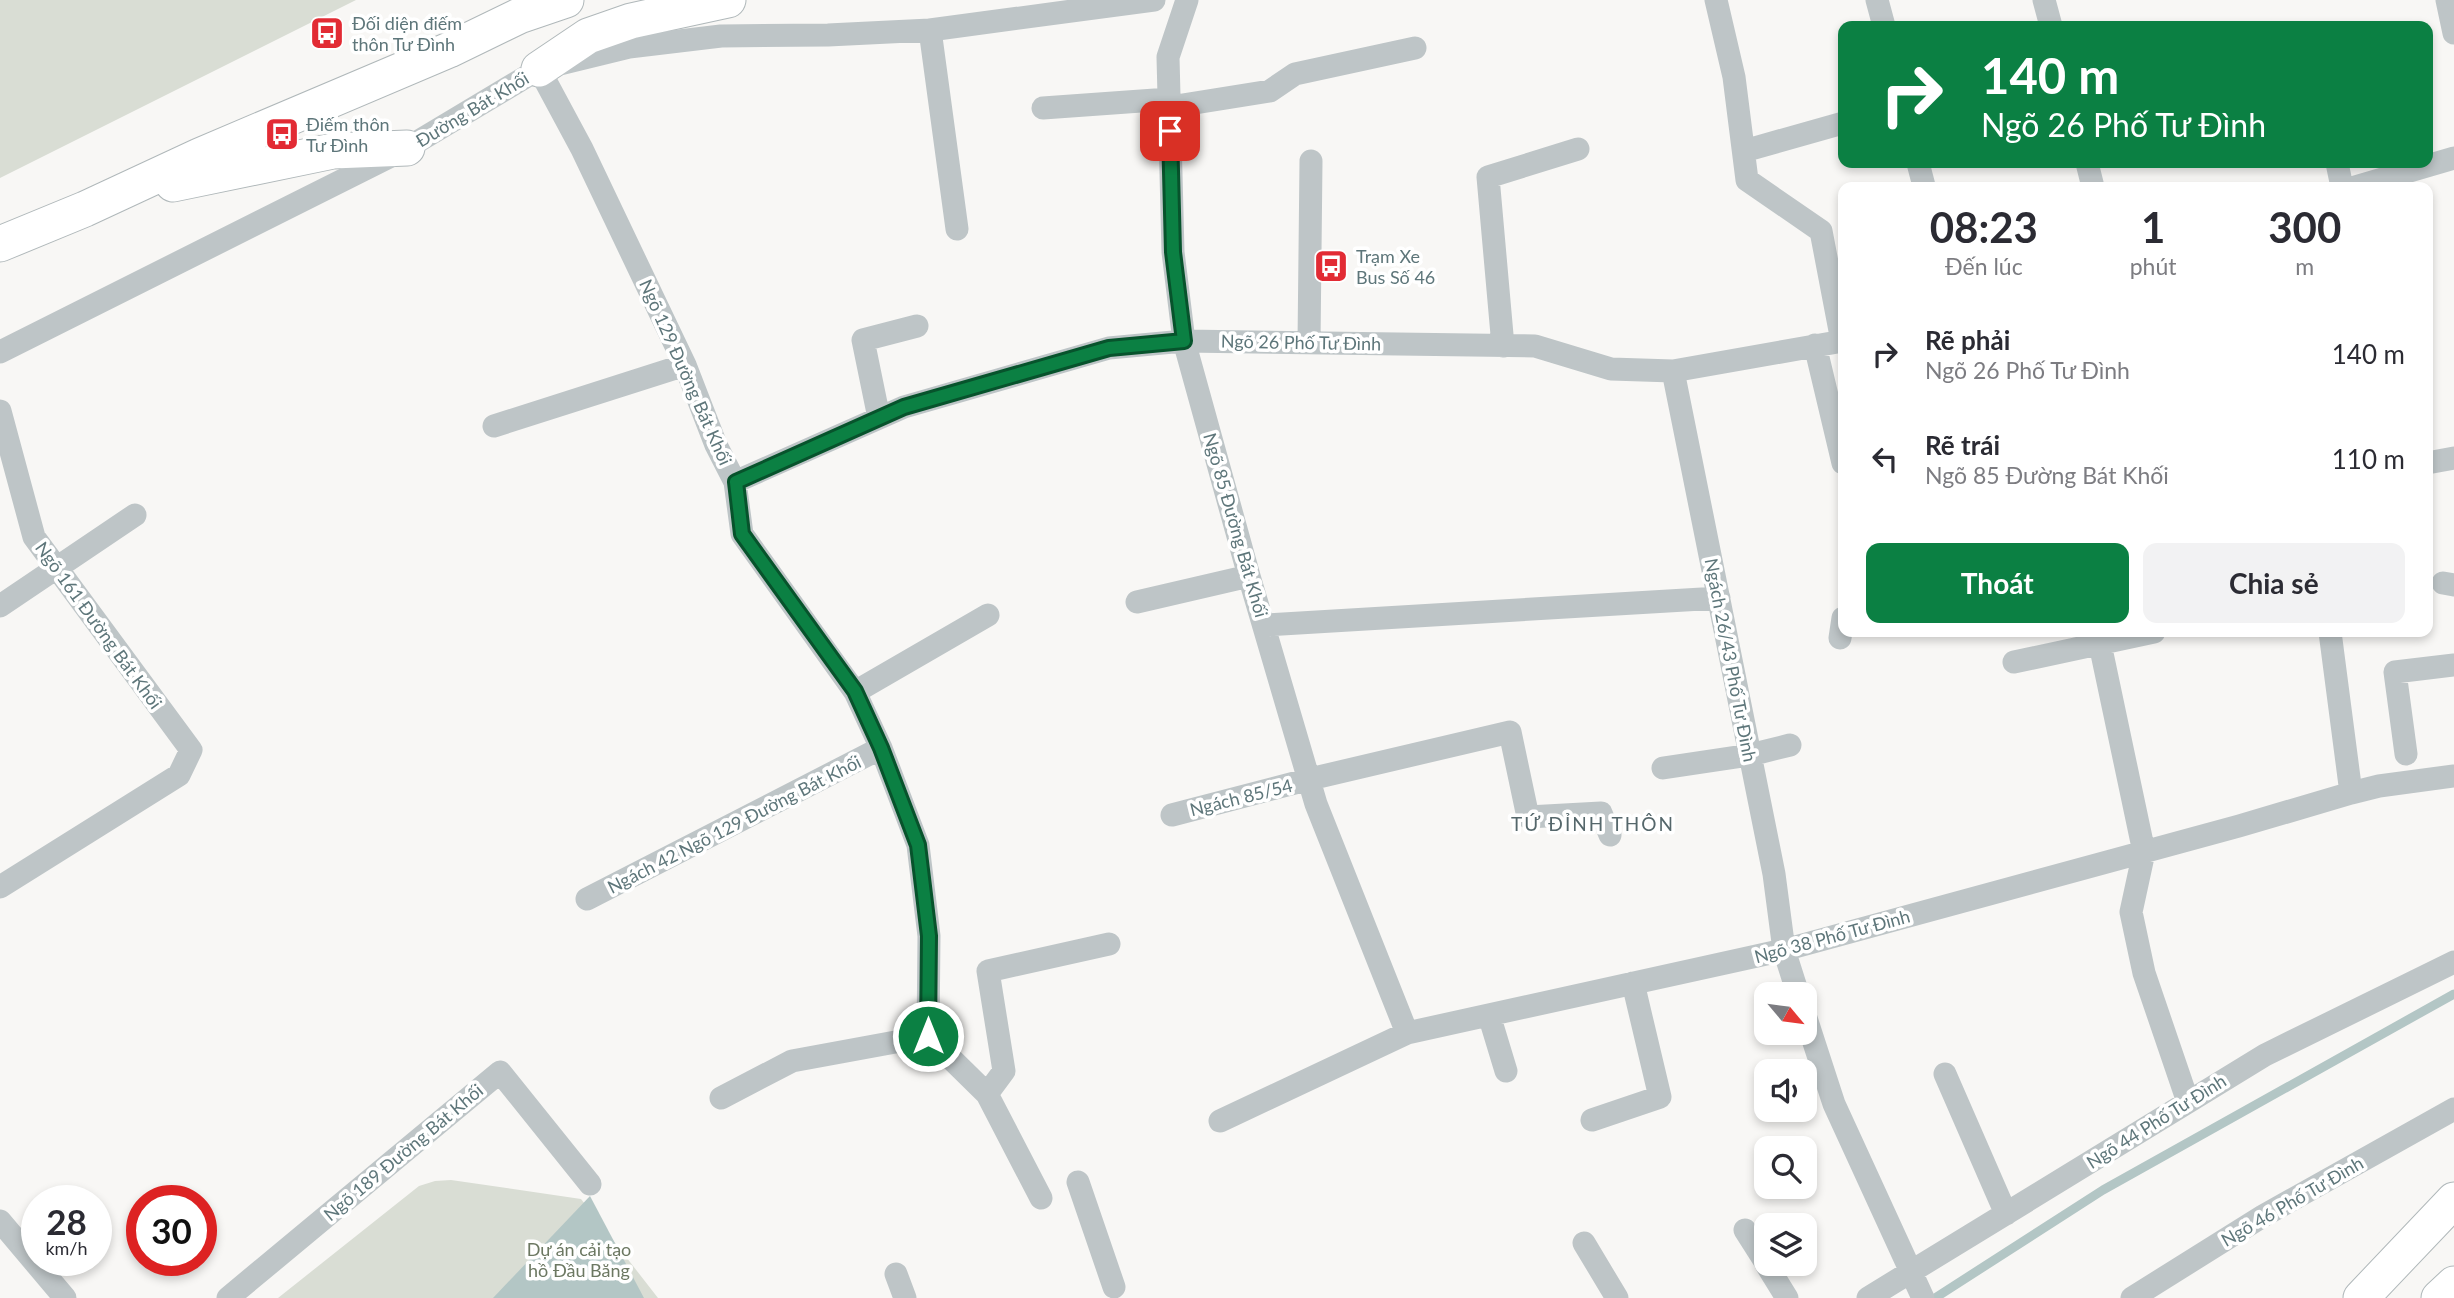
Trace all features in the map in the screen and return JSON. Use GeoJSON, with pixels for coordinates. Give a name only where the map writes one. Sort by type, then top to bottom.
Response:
{"type":"FeatureCollection","features":[{"type":"Feature","properties":{"kind":"main road"},"geometry":{"type":"LineString","coordinates":[[0,244],[449,50],[519,16],[566,0]]}},
{"type":"Feature","properties":{"kind":"main road"},"geometry":{"type":"LineString","coordinates":[[539,69],[599,32],[631,21],[728,0]]}},
{"type":"Feature","properties":{"kind":"main road"},"geometry":{"type":"LineString","coordinates":[[85,209],[165,185],[333,151],[407,148]]}},
{"type":"Feature","properties":{"kind":"main road"},"geometry":{"type":"LineString","coordinates":[[2361,1298],[2454,1200]]}},
{"type":"Feature","properties":{"kind":"main road"},"geometry":{"type":"LineString","coordinates":[[2439,1298],[2454,1284]]}},
{"type":"Feature","properties":{"kind":"street","name":"Đường Bát Khối"},"geometry":{"type":"LineString","coordinates":[[0,352],[407,148],[539,69],[629,47],[721,36],[930,30],[1154,0]]}},
{"type":"Feature","properties":{"kind":"street","name":"Ngõ 85 Đường Bát Khối"},"geometry":{"type":"LineString","coordinates":[[1187,0],[1168,57],[1173,252],[1184,341],[1316,804],[1407,1033]]}},
{"type":"Feature","properties":{"kind":"street"},"geometry":{"type":"LineString","coordinates":[[1716,0],[1734,77],[1747,180],[1821,231],[1838,320]]}},
{"type":"Feature","properties":{"kind":"street"},"geometry":{"type":"LineString","coordinates":[[1877,0],[1883,21]]}},
{"type":"Feature","properties":{"kind":"street"},"geometry":{"type":"LineString","coordinates":[[2044,0],[2050,21]]}},
{"type":"Feature","properties":{"kind":"street"},"geometry":{"type":"LineString","coordinates":[[2447,0],[2454,33]]}},
{"type":"Feature","properties":{"kind":"street"},"geometry":{"type":"LineString","coordinates":[[930,30],[957,229]]}},
{"type":"Feature","properties":{"kind":"street"},"geometry":{"type":"LineString","coordinates":[[1043,108],[1170,103],[1270,91],[1295,74],[1415,48]]}},
{"type":"Feature","properties":{"kind":"street","name":"Ngõ 129 Đường Bát Khối"},"geometry":{"type":"LineString","coordinates":[[539,69],[582,149],[685,365],[716,445],[736,482],[742,534],[855,691],[881,748],[918,845],[929,936],[928,1036]]}},
{"type":"Feature","properties":{"kind":"street"},"geometry":{"type":"LineString","coordinates":[[1744,151],[1838,124]]}},
{"type":"Feature","properties":{"kind":"street"},"geometry":{"type":"LineString","coordinates":[[1503,346],[1488,177],[1578,149]]}},
{"type":"Feature","properties":{"kind":"street"},"geometry":{"type":"LineString","coordinates":[[2433,164],[2454,158]]}},
{"type":"Feature","properties":{"kind":"street"},"geometry":{"type":"LineString","coordinates":[[1309,342],[1311,161]]}},
{"type":"Feature","properties":{"kind":"street"},"geometry":{"type":"LineString","coordinates":[[2372,182],[2420,168]]}},
{"type":"Feature","properties":{"kind":"street"},"geometry":{"type":"LineString","coordinates":[[879,418],[863,340],[917,326]]}},
{"type":"Feature","properties":{"kind":"street","name":"Ngõ 26 Phố Tư Đình"},"geometry":{"type":"LineString","coordinates":[[736,482],[904,407],[1109,348],[1184,341],[1535,346],[1611,369],[1673,371],[1838,342]]}},
{"type":"Feature","properties":{"kind":"street"},"geometry":{"type":"LineString","coordinates":[[1815,345],[1838,442]]}},
{"type":"Feature","properties":{"kind":"street"},"geometry":{"type":"LineString","coordinates":[[494,426],[685,365]]}},
{"type":"Feature","properties":{"kind":"street","name":"Ngách 26/43 Phố Tư Đình"},"geometry":{"type":"LineString","coordinates":[[1673,371],[1774,874],[1784,950],[1794,982]]}},
{"type":"Feature","properties":{"kind":"street","name":"Ngõ 161 Đường Bát Khối"},"geometry":{"type":"LineString","coordinates":[[0,411],[34,537],[191,750],[179,775],[0,887]]}},
{"type":"Feature","properties":{"kind":"street"},"geometry":{"type":"LineString","coordinates":[[2433,462],[2454,458]]}},
{"type":"Feature","properties":{"kind":"street"},"geometry":{"type":"LineString","coordinates":[[0,606],[135,515]]}},
{"type":"Feature","properties":{"kind":"street"},"geometry":{"type":"LineString","coordinates":[[1137,602],[1249,576]]}},
{"type":"Feature","properties":{"kind":"street"},"geometry":{"type":"LineString","coordinates":[[1265,625],[1719,598]]}},
{"type":"Feature","properties":{"kind":"street"},"geometry":{"type":"LineString","coordinates":[[855,691],[988,615]]}},
{"type":"Feature","properties":{"kind":"street"},"geometry":{"type":"LineString","coordinates":[[2014,662],[2132,637]]}},
{"type":"Feature","properties":{"kind":"street"},"geometry":{"type":"LineString","coordinates":[[2331,637],[2351,793]]}},
{"type":"Feature","properties":{"kind":"street"},"geometry":{"type":"LineString","coordinates":[[2101,644],[2144,852],[2131,912],[2144,973],[2188,1102]]}},
{"type":"Feature","properties":{"kind":"street"},"geometry":{"type":"LineString","coordinates":[[2406,754],[2395,672],[2454,665]]}},
{"type":"Feature","properties":{"kind":"street","name":"Ngách 85/54"},"geometry":{"type":"LineString","coordinates":[[1172,815],[1510,732],[1528,817],[1601,813],[1610,835]]}},
{"type":"Feature","properties":{"kind":"street"},"geometry":{"type":"LineString","coordinates":[[1663,768],[1750,755],[1790,745]]}},
{"type":"Feature","properties":{"kind":"street","name":"Ngách 42 Ngõ 129 Đường Bát Khối"},"geometry":{"type":"LineString","coordinates":[[587,899],[881,748]]}},
{"type":"Feature","properties":{"kind":"street","name":"Ngõ 38 Phố Tư Đình"},"geometry":{"type":"LineString","coordinates":[[1220,1121],[1407,1033],[1784,950],[2351,793],[2379,786],[2454,776]]}},
{"type":"Feature","properties":{"kind":"street"},"geometry":{"type":"LineString","coordinates":[[987,1094],[1004,1071],[988,971],[1109,944]]}},
{"type":"Feature","properties":{"kind":"street","name":"Ngõ 44 Phố Tư Đình"},"geometry":{"type":"LineString","coordinates":[[1868,1298],[1917,1286],[2006,1214],[2265,1055],[2454,962]]}},
{"type":"Feature","properties":{"kind":"street"},"geometry":{"type":"LineString","coordinates":[[1592,1120],[1660,1097],[1633,983]]}},
{"type":"Feature","properties":{"kind":"street"},"geometry":{"type":"LineString","coordinates":[[1489,1015],[1506,1071]]}},
{"type":"Feature","properties":{"kind":"street"},"geometry":{"type":"LineString","coordinates":[[720,1098],[792,1061],[928,1036],[987,1094],[1041,1198]]}},
{"type":"Feature","properties":{"kind":"street"},"geometry":{"type":"LineString","coordinates":[[1815,1045],[1834,1104],[1917,1286]]}},
{"type":"Feature","properties":{"kind":"street","name":"Ngõ 189 Đường Bát Khối"},"geometry":{"type":"LineString","coordinates":[[228,1298],[500,1072],[590,1184]]}},
{"type":"Feature","properties":{"kind":"street"},"geometry":{"type":"LineString","coordinates":[[1945,1074],[2006,1214]]}},
{"type":"Feature","properties":{"kind":"street","name":"Ngõ 46 Phố Tư Đình"},"geometry":{"type":"LineString","coordinates":[[2132,1298],[2263,1216],[2454,1109]]}},
{"type":"Feature","properties":{"kind":"street"},"geometry":{"type":"LineString","coordinates":[[1078,1182],[1114,1287]]}},
{"type":"Feature","properties":{"kind":"street"},"geometry":{"type":"LineString","coordinates":[[0,1221],[65,1298]]}},
{"type":"Feature","properties":{"kind":"street"},"geometry":{"type":"LineString","coordinates":[[1745,1230],[1754,1244]]}},
{"type":"Feature","properties":{"kind":"street"},"geometry":{"type":"LineString","coordinates":[[1584,1243],[1617,1298]]}},
{"type":"Feature","properties":{"kind":"street"},"geometry":{"type":"LineString","coordinates":[[896,1274],[905,1298]]}},
{"type":"Feature","properties":{"kind":"street"},"geometry":{"type":"LineString","coordinates":[[1774,1276],[1787,1298]]}},
{"type":"Feature","properties":{"kind":"green space"},"geometry":{"type":"Polygon","coordinates":[[[0,0],[356,0],[0,178],[0,0]]]}},
{"type":"Feature","properties":{"kind":"green space"},"geometry":{"type":"Polygon","coordinates":[[[451,1180],[581,1199],[658,1298],[278,1298],[419,1186],[451,1180]]]}},
{"type":"Feature","properties":{"kind":"shaded area","name":"Dự án cải tạo hồ Đầu Băng"},"geometry":{"type":"Polygon","coordinates":[[[590,1196],[644,1298],[493,1298],[590,1196]]]}},
{"type":"Feature","properties":{"kind":"waterway"},"geometry":{"type":"LineString","coordinates":[[1935,1298],[2103,1190],[2454,994]]}},
{"type":"Feature","properties":{"kind":"place","name":"Đối diện điếm thôn Tư Đình"},"geometry":{"type":"Point","coordinates":[327,33]}},
{"type":"Feature","properties":{"kind":"place","name":"Điếm thôn Tư Đình"},"geometry":{"type":"Point","coordinates":[282,134]}},
{"type":"Feature","properties":{"kind":"place","name":"Trạm Xe Bus Số 46"},"geometry":{"type":"Point","coordinates":[1331,266]}},
{"type":"Feature","properties":{"kind":"district","name":"TỨ ĐỈNH THÔN"},"geometry":{"type":"Point","coordinates":[1593,823]}},
{"type":"Feature","properties":{"kind":"route"},"geometry":{"type":"LineString","coordinates":[[928,1036],[929,936],[918,845],[881,748],[855,691],[742,534],[736,482],[904,407],[1109,348],[1184,341],[1173,252],[1170,131]]}}]}
